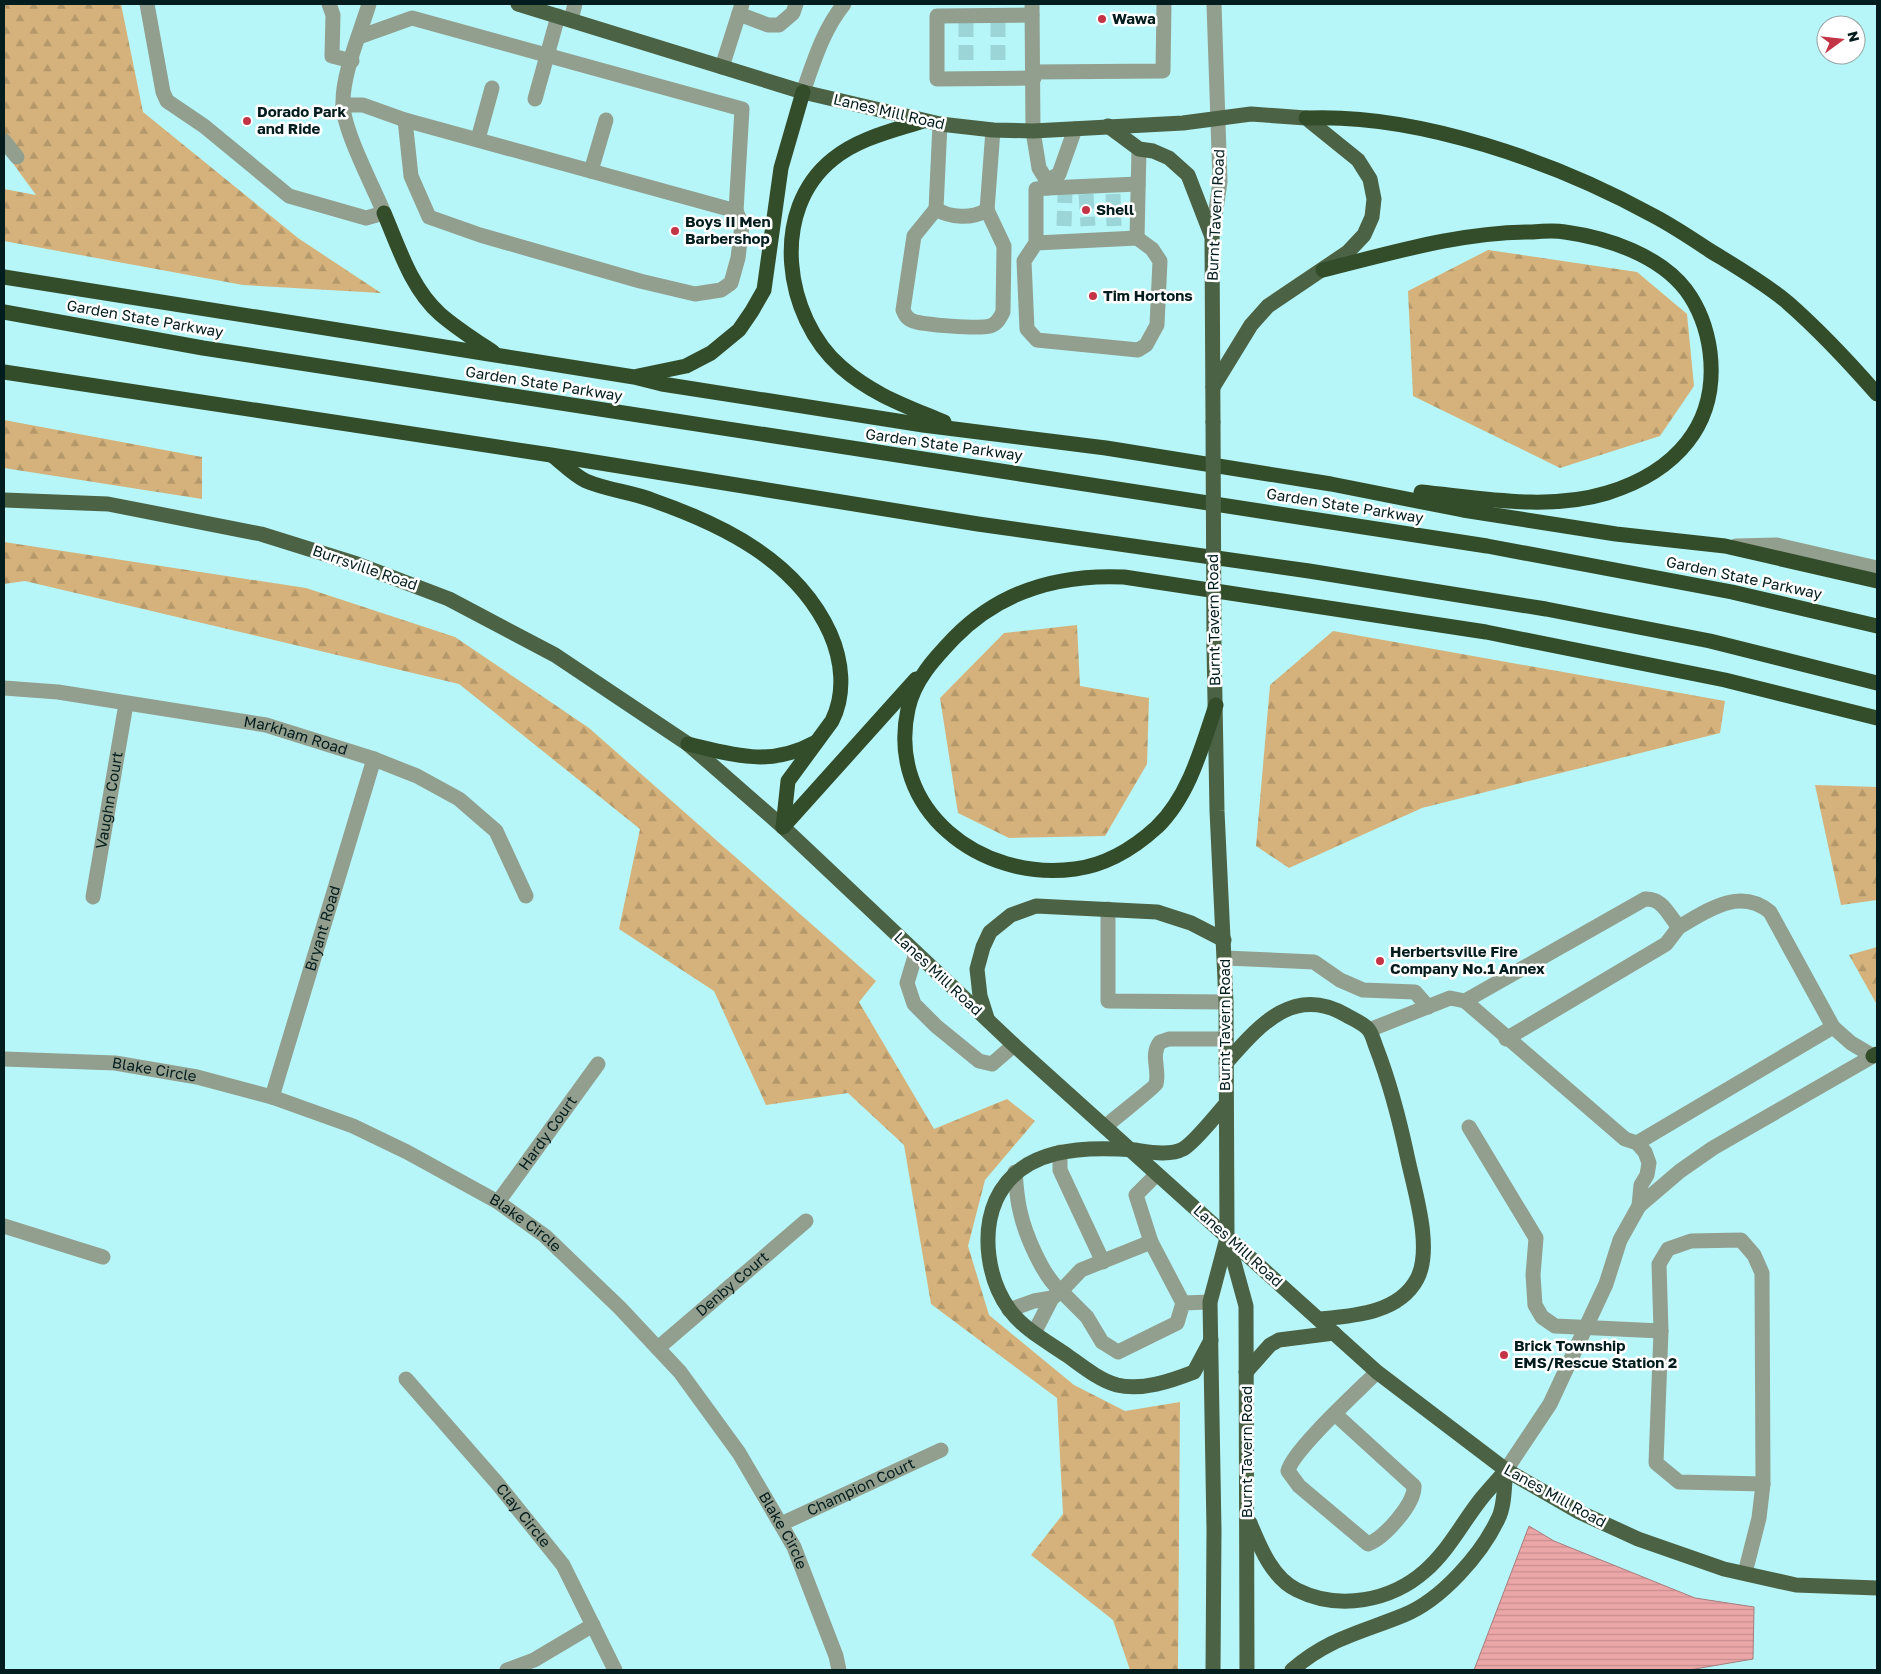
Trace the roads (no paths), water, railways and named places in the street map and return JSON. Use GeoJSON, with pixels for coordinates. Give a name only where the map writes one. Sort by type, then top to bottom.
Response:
{"type":"FeatureCollection","features":[{"type":"Feature","properties":{"kind":"highway"},"geometry":{"type":"LineString","coordinates":[[634,377],[686,366],[711,353],[739,330],[752,311],[764,290],[781,168],[803,92]]}},
{"type":"Feature","properties":{"kind":"highway"},"geometry":{"type":"LineString","coordinates":[[1306,118],[1338,117],[1394,124],[1477,142],[1576,178],[1654,216],[1754,278],[1787,302],[1877,394]]}},
{"type":"Feature","properties":{"kind":"highway"},"geometry":{"type":"LineString","coordinates":[[923,121],[867,138],[833,159],[817,174],[801,200],[793,234],[791,265],[796,298],[814,337],[840,367],[875,394],[959,429]]}},
{"type":"Feature","properties":{"kind":"highway"},"geometry":{"type":"LineString","coordinates":[[384,213],[408,270],[420,291],[439,313],[498,356]]}},
{"type":"Feature","properties":{"kind":"highway"},"geometry":{"type":"LineString","coordinates":[[1323,270],[1434,242],[1506,232],[1563,231],[1610,241],[1652,261],[1670,273],[1686,290],[1699,311],[1708,335],[1712,371],[1709,400],[1698,430],[1677,453],[1650,474],[1607,493],[1565,500],[1507,501],[1331,484]]}},
{"type":"Feature","properties":{"kind":"highway"},"geometry":{"type":"LineString","coordinates":[[4,277],[634,377],[662,384],[959,429],[1106,448],[1331,484],[1463,510],[1616,534],[1726,546],[1877,581]]}},
{"type":"Feature","properties":{"kind":"highway","name":"Garden State Parkway"},"geometry":{"type":"LineString","coordinates":[[4,312],[212,349],[1487,546],[1732,592],[1877,626]]}},
{"type":"Feature","properties":{"kind":"highway"},"geometry":{"type":"LineString","coordinates":[[4,372],[551,455],[978,524],[1309,572],[1546,609],[1710,642],[1877,683]]}},
{"type":"Feature","properties":{"kind":"highway"},"geometry":{"type":"LineString","coordinates":[[551,455],[586,481],[651,499],[708,521],[754,546],[800,586],[825,623],[835,644],[842,684],[836,712],[788,781],[783,827]]}},
{"type":"Feature","properties":{"kind":"highway"},"geometry":{"type":"LineString","coordinates":[[783,827],[930,663],[964,628],[987,609],[1025,590],[1064,579],[1095,576],[1124,577],[1486,632],[1725,680],[1877,718]]}},
{"type":"Feature","properties":{"kind":"highway"},"geometry":{"type":"LineString","coordinates":[[930,663],[914,691],[907,716],[905,738],[908,762],[918,792],[930,814],[952,836],[979,855],[1006,865],[1033,870],[1076,869],[1101,863],[1124,852],[1158,826],[1182,793],[1201,750],[1216,705]]}},
{"type":"Feature","properties":{"kind":"highway"},"geometry":{"type":"LineString","coordinates":[[688,744],[734,756],[762,759],[799,752],[816,742]]}},
{"type":"Feature","properties":{"kind":"main road","name":"Lanes Mill Road"},"geometry":{"type":"LineString","coordinates":[[518,4],[803,92],[940,124],[993,130],[1033,131],[1183,123],[1251,114],[1306,118]]}},
{"type":"Feature","properties":{"kind":"main road"},"geometry":{"type":"LineString","coordinates":[[1213,387],[1251,325],[1268,306],[1348,252],[1364,235],[1372,217],[1374,198],[1370,179],[1358,160],[1306,118]]}},
{"type":"Feature","properties":{"kind":"main road"},"geometry":{"type":"LineString","coordinates":[[1108,126],[1139,149],[1153,151],[1169,158],[1188,175],[1212,237]]}},
{"type":"Feature","properties":{"kind":"main road","name":"Burnt Tavern Road"},"geometry":{"type":"LineString","coordinates":[[1212,237],[1214,646],[1218,811],[1226,1002],[1227,1237],[1246,1306],[1248,1670]]}},
{"type":"Feature","properties":{"kind":"main road","name":"Burrsville Road"},"geometry":{"type":"LineString","coordinates":[[4,500],[108,504],[261,534],[314,549],[411,583],[487,617],[555,656],[688,744]]}},
{"type":"Feature","properties":{"kind":"main road","name":"Lanes Mill Road"},"geometry":{"type":"LineString","coordinates":[[688,744],[783,827],[1014,1045],[1377,1372],[1506,1470],[1579,1512],[1638,1540],[1724,1569],[1796,1585],[1877,1588]]}},
{"type":"Feature","properties":{"kind":"main road"},"geometry":{"type":"LineString","coordinates":[[988,1020],[980,996],[977,969],[983,947],[990,932],[1011,916],[1036,906],[1157,912],[1191,923],[1224,940]]}},
{"type":"Feature","properties":{"kind":"main road"},"geometry":{"type":"LineString","coordinates":[[1226,1063],[1259,1026],[1279,1013],[1295,1006],[1320,1004],[1350,1017],[1369,1030],[1382,1062],[1403,1134],[1422,1232],[1423,1266],[1417,1280],[1407,1293],[1393,1303],[1371,1312],[1320,1319]]}},
{"type":"Feature","properties":{"kind":"main road"},"geometry":{"type":"LineString","coordinates":[[1211,1340],[1194,1372],[1165,1382],[1133,1386],[1115,1384],[1091,1372],[1034,1333],[1009,1310],[998,1290],[991,1268],[989,1224],[996,1201],[1015,1172],[1026,1165],[1060,1152],[1094,1147],[1169,1153],[1184,1149],[1225,1105]]}},
{"type":"Feature","properties":{"kind":"main road","name":"Burnt Tavern Road"},"geometry":{"type":"LineString","coordinates":[[1213,1670],[1214,1530],[1210,1302],[1227,1237]]}},
{"type":"Feature","properties":{"kind":"main road"},"geometry":{"type":"LineString","coordinates":[[1246,1372],[1270,1346],[1279,1340],[1334,1333]]}},
{"type":"Feature","properties":{"kind":"main road"},"geometry":{"type":"LineString","coordinates":[[1247,1515],[1262,1551],[1281,1577],[1296,1590],[1322,1598],[1352,1602],[1378,1597],[1402,1587],[1424,1572],[1448,1548],[1480,1499],[1506,1470]]}},
{"type":"Feature","properties":{"kind":"main road"},"geometry":{"type":"LineString","coordinates":[[1292,1670],[1312,1653],[1340,1638],[1406,1614],[1436,1596],[1454,1581],[1471,1561],[1499,1518],[1506,1470]]}},
{"type":"Feature","properties":{"kind":"street"},"geometry":{"type":"LineString","coordinates":[[147,4],[162,92],[166,100],[204,126],[289,196],[366,218],[384,213],[346,122],[343,105],[344,87],[369,4]]}},
{"type":"Feature","properties":{"kind":"street"},"geometry":{"type":"LineString","coordinates":[[329,4],[333,15],[332,56],[352,61]]}},
{"type":"Feature","properties":{"kind":"street"},"geometry":{"type":"LineString","coordinates":[[535,99],[546,55],[564,18],[575,4]]}},
{"type":"Feature","properties":{"kind":"street"},"geometry":{"type":"LineString","coordinates":[[722,67],[740,9],[768,25],[779,26],[793,13],[796,4]]}},
{"type":"Feature","properties":{"kind":"street"},"geometry":{"type":"LineString","coordinates":[[803,92],[817,50],[833,18],[844,4]]}},
{"type":"Feature","properties":{"kind":"street"},"geometry":{"type":"LineString","coordinates":[[1138,184],[1113,189],[1065,191],[1048,184],[1039,168],[1033,131],[1034,75],[1032,10],[998,19],[966,19],[937,16],[937,78],[966,72],[998,71],[1034,75],[1163,70],[1164,4]]}},
{"type":"Feature","properties":{"kind":"street","name":"Burnt Tavern Road"},"geometry":{"type":"LineString","coordinates":[[1212,237],[1220,182],[1214,4]]}},
{"type":"Feature","properties":{"kind":"street"},"geometry":{"type":"LineString","coordinates":[[360,37],[412,18],[742,109],[736,212],[742,225],[738,258],[731,283],[721,290],[695,294],[640,281],[480,235],[429,217],[411,176],[404,120]]}},
{"type":"Feature","properties":{"kind":"street"},"geometry":{"type":"LineString","coordinates":[[478,139],[492,88]]}},
{"type":"Feature","properties":{"kind":"street"},"geometry":{"type":"LineString","coordinates":[[343,105],[364,105],[404,120],[591,170],[736,212]]}},
{"type":"Feature","properties":{"kind":"street"},"geometry":{"type":"LineString","coordinates":[[591,170],[606,120]]}},
{"type":"Feature","properties":{"kind":"street"},"geometry":{"type":"LineString","coordinates":[[940,124],[936,209],[914,236],[903,310],[906,317],[913,321],[935,325],[990,326],[998,321],[1004,312],[1004,246],[987,210],[993,130]]}},
{"type":"Feature","properties":{"kind":"street"},"geometry":{"type":"LineString","coordinates":[[1036,243],[1063,241],[1088,233],[1114,233],[1137,238],[1152,249],[1160,261],[1157,325],[1146,344],[1138,350],[1036,340],[1027,329],[1024,261],[1036,243],[1036,189],[1048,184],[1059,174],[1076,129]]}},
{"type":"Feature","properties":{"kind":"street"},"geometry":{"type":"LineString","coordinates":[[4,141],[17,157]]}},
{"type":"Feature","properties":{"kind":"street"},"geometry":{"type":"LineString","coordinates":[[1137,238],[1139,149]]}},
{"type":"Feature","properties":{"kind":"street"},"geometry":{"type":"LineString","coordinates":[[936,209],[945,215],[978,216],[987,210]]}},
{"type":"Feature","properties":{"kind":"street"},"geometry":{"type":"LineString","coordinates":[[1063,241],[1064,226]]}},
{"type":"Feature","properties":{"kind":"street"},"geometry":{"type":"LineString","coordinates":[[1726,546],[1777,545],[1877,568]]}},
{"type":"Feature","properties":{"kind":"street","name":"Markham Road"},"geometry":{"type":"LineString","coordinates":[[4,688],[58,692],[266,725],[374,759],[417,776],[459,799],[496,831],[526,896]]}},
{"type":"Feature","properties":{"kind":"street","name":"Vaughn Court"},"geometry":{"type":"LineString","coordinates":[[93,897],[126,704]]}},
{"type":"Feature","properties":{"kind":"street","name":"Bryant Road"},"geometry":{"type":"LineString","coordinates":[[272,1097],[374,759]]}},
{"type":"Feature","properties":{"kind":"street"},"geometry":{"type":"LineString","coordinates":[[1465,1001],[1645,899],[1654,898],[1662,903],[1679,926]]}},
{"type":"Feature","properties":{"kind":"street"},"geometry":{"type":"LineString","coordinates":[[1506,1038],[1666,944],[1679,926],[1713,907],[1740,900],[1761,905],[1770,912],[1833,1027],[1851,1043],[1875,1055]]}},
{"type":"Feature","properties":{"kind":"street"},"geometry":{"type":"LineString","coordinates":[[1108,910],[1108,1001],[1226,1002]]}},
{"type":"Feature","properties":{"kind":"street"},"geometry":{"type":"LineString","coordinates":[[916,953],[907,983],[914,1004],[936,1026],[979,1061],[992,1064],[1014,1045]]}},
{"type":"Feature","properties":{"kind":"street"},"geometry":{"type":"LineString","coordinates":[[1225,958],[1314,962],[1340,980],[1363,990],[1415,992],[1428,1007]]}},
{"type":"Feature","properties":{"kind":"street"},"geometry":{"type":"LineString","coordinates":[[1369,1030],[1450,998],[1465,1001],[1625,1139],[1637,1143],[1645,1152],[1649,1163],[1647,1175],[1641,1185],[1638,1206],[1620,1240],[1606,1284],[1586,1328],[1550,1404],[1506,1470]]}},
{"type":"Feature","properties":{"kind":"street"},"geometry":{"type":"LineString","coordinates":[[1637,1143],[1833,1027]]}},
{"type":"Feature","properties":{"kind":"street"},"geometry":{"type":"LineString","coordinates":[[1105,1127],[1129,1105],[1154,1088],[1156,1083],[1155,1052],[1160,1042],[1169,1039],[1226,1040]]}},
{"type":"Feature","properties":{"kind":"street"},"geometry":{"type":"LineString","coordinates":[[1638,1206],[1680,1171],[1713,1148],[1875,1055]]}},
{"type":"Feature","properties":{"kind":"street","name":"Blake Circle"},"geometry":{"type":"LineString","coordinates":[[4,1059],[114,1063],[197,1077],[272,1097],[354,1126],[498,1202],[545,1236],[620,1308],[680,1372],[739,1453],[794,1546],[836,1656],[839,1670]]}},
{"type":"Feature","properties":{"kind":"street","name":"Hardy Court"},"geometry":{"type":"LineString","coordinates":[[498,1202],[598,1064]]}},
{"type":"Feature","properties":{"kind":"street"},"geometry":{"type":"LineString","coordinates":[[1469,1127],[1536,1238],[1533,1275],[1534,1305],[1542,1317],[1555,1326],[1661,1331]]}},
{"type":"Feature","properties":{"kind":"street"},"geometry":{"type":"LineString","coordinates":[[1060,1152],[1060,1170],[1103,1262]]}},
{"type":"Feature","properties":{"kind":"street"},"geometry":{"type":"LineString","coordinates":[[1015,1172],[1020,1212],[1057,1295],[1086,1317],[1102,1342],[1118,1352],[1177,1323],[1183,1303],[1151,1242],[1136,1195],[1157,1174]]}},
{"type":"Feature","properties":{"kind":"street","name":"Denby Court"},"geometry":{"type":"LineString","coordinates":[[658,1348],[806,1221]]}},
{"type":"Feature","properties":{"kind":"street"},"geometry":{"type":"LineString","coordinates":[[4,1226],[103,1257]]}},
{"type":"Feature","properties":{"kind":"street"},"geometry":{"type":"LineString","coordinates":[[1745,1573],[1755,1535],[1763,1484],[1762,1273],[1754,1255],[1741,1240],[1691,1241],[1668,1248],[1659,1264],[1661,1331],[1656,1463],[1679,1482],[1763,1484]]}},
{"type":"Feature","properties":{"kind":"street"},"geometry":{"type":"LineString","coordinates":[[1034,1333],[1057,1295],[1081,1270],[1151,1242]]}},
{"type":"Feature","properties":{"kind":"street"},"geometry":{"type":"LineString","coordinates":[[1009,1310],[1057,1295]]}},
{"type":"Feature","properties":{"kind":"street"},"geometry":{"type":"LineString","coordinates":[[1183,1303],[1210,1302]]}},
{"type":"Feature","properties":{"kind":"street"},"geometry":{"type":"LineString","coordinates":[[1335,1414],[1414,1486],[1415,1494],[1411,1502],[1378,1540],[1368,1544],[1299,1486],[1288,1472],[1293,1460],[1335,1414],[1377,1372]]}},
{"type":"Feature","properties":{"kind":"street","name":"Clay Circle"},"geometry":{"type":"LineString","coordinates":[[406,1378],[497,1482],[562,1565],[615,1670]]}},
{"type":"Feature","properties":{"kind":"street","name":"Champion Court"},"geometry":{"type":"LineString","coordinates":[[780,1524],[941,1450]]}},
{"type":"Feature","properties":{"kind":"street"},"geometry":{"type":"LineString","coordinates":[[507,1670],[534,1660],[593,1625]]}},
{"type":"Feature","properties":{"kind":"tunnel"},"geometry":{"type":"LineString","coordinates":[[966,22],[966,65]]}},
{"type":"Feature","properties":{"kind":"tunnel"},"geometry":{"type":"LineString","coordinates":[[998,22],[998,64]]}},
{"type":"Feature","properties":{"kind":"tunnel"},"geometry":{"type":"LineString","coordinates":[[1064,226],[1065,194]]}},
{"type":"Feature","properties":{"kind":"tunnel"},"geometry":{"type":"LineString","coordinates":[[1086,194],[1088,226]]}},
{"type":"Feature","properties":{"kind":"tunnel"},"geometry":{"type":"LineString","coordinates":[[1113,194],[1114,226]]}},
{"type":"Feature","properties":{"kind":"place","name":"Wawa"},"geometry":{"type":"Point","coordinates":[1102,19]}},
{"type":"Feature","properties":{"kind":"place","name":"Dorado Park and Ride"},"geometry":{"type":"Point","coordinates":[247,121]}},
{"type":"Feature","properties":{"kind":"place","name":"Shell"},"geometry":{"type":"Point","coordinates":[1086,210]}},
{"type":"Feature","properties":{"kind":"place","name":"Boys II Men Barbershop"},"geometry":{"type":"Point","coordinates":[675,231]}},
{"type":"Feature","properties":{"kind":"place","name":"Tim Hortons"},"geometry":{"type":"Point","coordinates":[1093,296]}},
{"type":"Feature","properties":{"kind":"place","name":"Herbertsville Fire Company No.1 Annex"},"geometry":{"type":"Point","coordinates":[1380,961]}},
{"type":"Feature","properties":{"kind":"place","name":"Brick Township EMS/Rescue Station 2"},"geometry":{"type":"Point","coordinates":[1504,1355]}}]}
